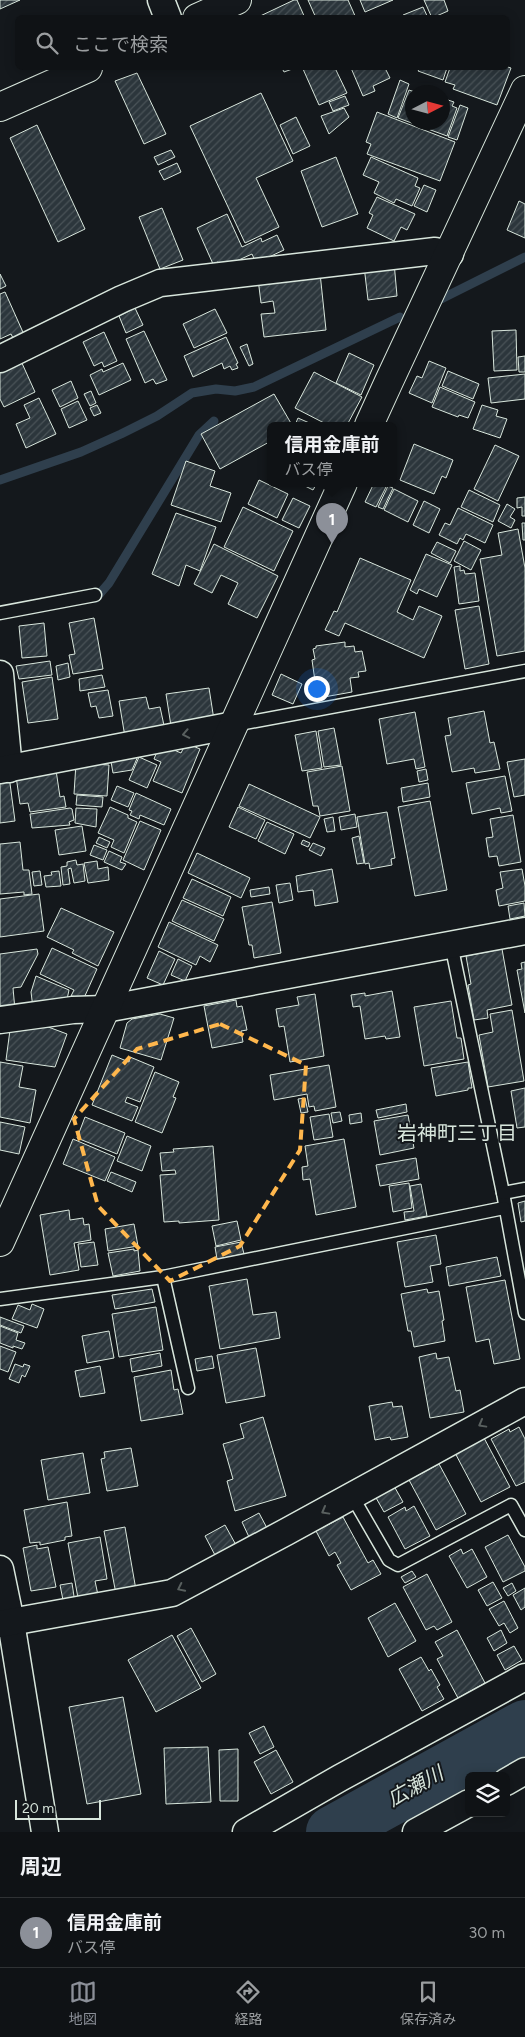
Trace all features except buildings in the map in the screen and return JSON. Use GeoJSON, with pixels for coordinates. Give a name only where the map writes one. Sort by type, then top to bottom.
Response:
{"type":"FeatureCollection","features":[{"type":"Feature","properties":{"kind":"street"},"geometry":{"type":"LineString","coordinates":[[161,0],[167,15]]}},
{"type":"Feature","properties":{"kind":"street"},"geometry":{"type":"LineString","coordinates":[[204,15],[236,0]]}},
{"type":"Feature","properties":{"kind":"street"},"geometry":{"type":"LineString","coordinates":[[0,108],[84,70]]}},
{"type":"Feature","properties":{"kind":"street"},"geometry":{"type":"LineString","coordinates":[[370,422],[525,90]]}},
{"type":"Feature","properties":{"kind":"street"},"geometry":{"type":"LineString","coordinates":[[0,359],[122,298],[160,283],[435,251],[450,254]]}},
{"type":"Feature","properties":{"kind":"street"},"geometry":{"type":"LineString","coordinates":[[0,1242],[341,487]]}},
{"type":"Feature","properties":{"kind":"street"},"geometry":{"type":"LineString","coordinates":[[0,674],[4,770],[234,725]]}},
{"type":"Feature","properties":{"kind":"street"},"geometry":{"type":"LineString","coordinates":[[0,1020],[73,1010],[105,1008],[525,931]]}},
{"type":"Feature","properties":{"kind":"street"},"geometry":{"type":"LineString","coordinates":[[5,1623],[172,1592],[524,1403]]}},
{"type":"Feature","properties":{"kind":"street"},"geometry":{"type":"LineString","coordinates":[[0,1569],[5,1623],[44,1832]]}},
{"type":"Feature","properties":{"kind":"street"},"geometry":{"type":"LineString","coordinates":[[246,1832],[340,1778],[525,1677]]}},
{"type":"Feature","properties":{"kind":"street"},"geometry":{"type":"LineString","coordinates":[[510,1780],[525,1771]]}},
{"type":"Feature","properties":{"kind":"street"},"geometry":{"type":"LineString","coordinates":[[416,1832],[465,1805]]}},
{"type":"Feature","properties":{"kind":"lane"},"geometry":{"type":"LineString","coordinates":[[0,613],[96,595]]}},
{"type":"Feature","properties":{"kind":"lane"},"geometry":{"type":"LineString","coordinates":[[234,725],[525,670]]}},
{"type":"Feature","properties":{"kind":"lane"},"geometry":{"type":"LineString","coordinates":[[451,944],[503,1194],[504,1208],[525,1313]]}},
{"type":"Feature","properties":{"kind":"lane"},"geometry":{"type":"LineString","coordinates":[[503,1194],[525,1189]]}},
{"type":"Feature","properties":{"kind":"lane"},"geometry":{"type":"LineString","coordinates":[[0,1299],[163,1277],[504,1208]]}},
{"type":"Feature","properties":{"kind":"lane"},"geometry":{"type":"LineString","coordinates":[[163,1277],[188,1388]]}},
{"type":"Feature","properties":{"kind":"lane"},"geometry":{"type":"LineString","coordinates":[[352,1496],[389,1560],[398,1565],[511,1505],[525,1530]]}},
{"type":"Feature","properties":{"kind":"highlighted area"},"geometry":{"type":"Polygon","coordinates":[[[220,1024],[306,1065],[300,1150],[240,1246],[170,1281],[98,1206],[74,1119],[137,1049],[220,1024]]]}},
{"type":"Feature","properties":{"kind":"waterway"},"geometry":{"type":"LineString","coordinates":[[441,299],[525,257]]}},
{"type":"Feature","properties":{"kind":"waterway"},"geometry":{"type":"LineString","coordinates":[[0,480],[81,452],[121,434],[157,416],[192,393],[216,389],[235,391],[254,387],[400,317]]}},
{"type":"Feature","properties":{"kind":"waterway"},"geometry":{"type":"LineString","coordinates":[[92,598],[96,598],[109,583],[199,435],[214,421]]}},
{"type":"Feature","properties":{"kind":"waterway","name":"広瀬川"},"geometry":{"type":"LineString","coordinates":[[332,1832],[525,1726]]}},
{"type":"Feature","properties":{"kind":"place","name":"信用金庫前"},"geometry":{"type":"Point","coordinates":[332,544]}},
{"type":"Feature","properties":{"kind":"district","name":"岩神町三丁目"},"geometry":{"type":"Point","coordinates":[457,1133]}}]}
